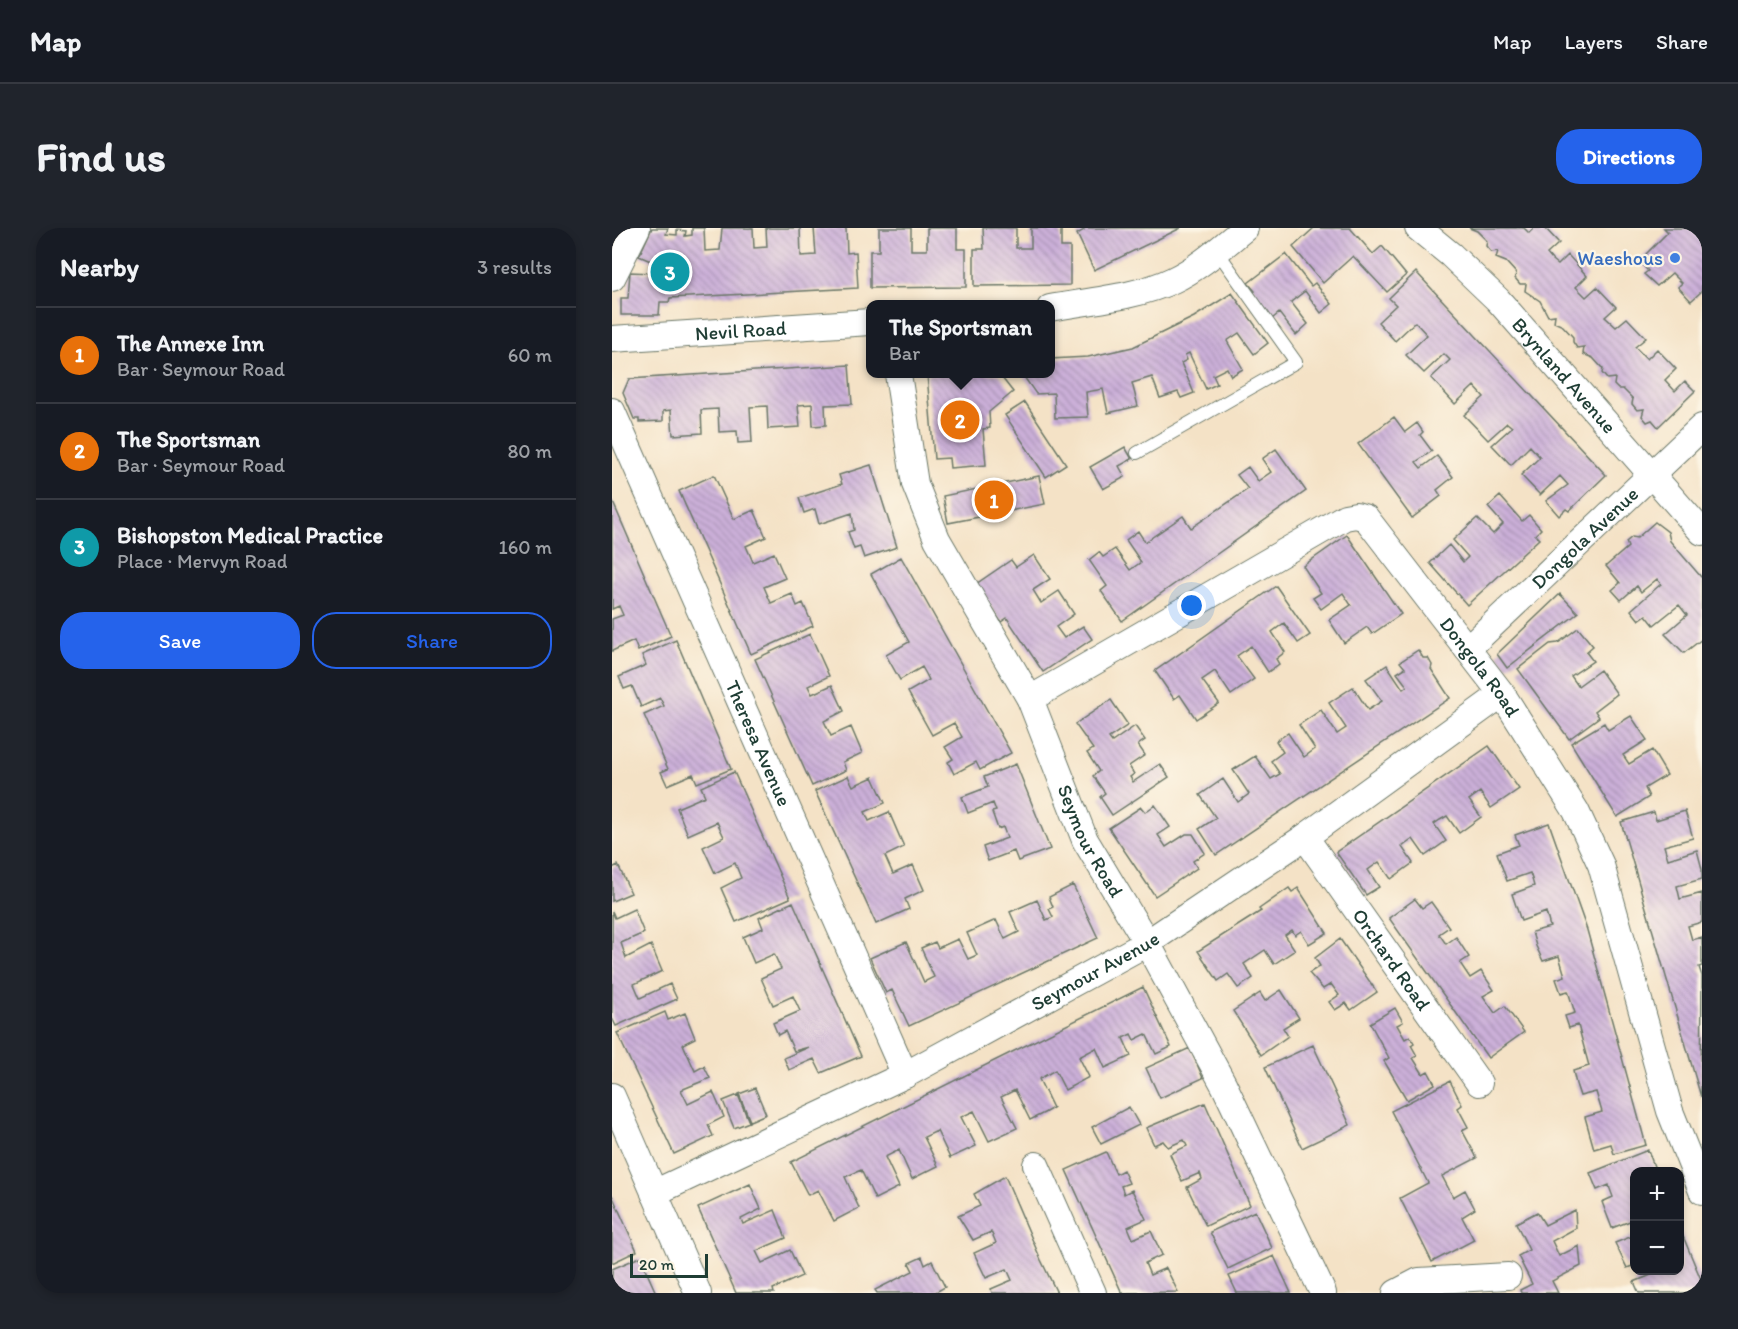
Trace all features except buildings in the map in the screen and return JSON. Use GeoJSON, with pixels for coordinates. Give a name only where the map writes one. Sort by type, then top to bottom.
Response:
{"type":"FeatureCollection","features":[{"type":"Feature","properties":{"kind":"street"},"geometry":{"type":"LineString","coordinates":[[612,278],[637,228]]}},
{"type":"Feature","properties":{"kind":"street"},"geometry":{"type":"LineString","coordinates":[[1055,307],[1122,295],[1173,280],[1217,251],[1245,228]]}},
{"type":"Feature","properties":{"kind":"street","name":"Brynland Avenue"},"geometry":{"type":"LineString","coordinates":[[1418,228],[1451,255],[1498,300],[1702,532]]}},
{"type":"Feature","properties":{"kind":"street","name":"Nevil Road"},"geometry":{"type":"LineString","coordinates":[[612,339],[866,322]]}},
{"type":"Feature","properties":{"kind":"street","name":"Seymour Road"},"geometry":{"type":"LineString","coordinates":[[899,378],[915,484],[937,539],[1030,699],[1085,840],[1147,943],[1224,1084],[1323,1293]]}},
{"type":"Feature","properties":{"kind":"street","name":"Theresa Avenue"},"geometry":{"type":"LineString","coordinates":[[612,411],[905,1075]]}},
{"type":"Feature","properties":{"kind":"street","name":"Dongola Avenue"},"geometry":{"type":"LineString","coordinates":[[1467,649],[1702,428]]}},
{"type":"Feature","properties":{"kind":"street","name":"Dongola Road"},"geometry":{"type":"LineString","coordinates":[[1030,699],[1345,517],[1356,515],[1366,518],[1502,694],[1576,811],[1601,865],[1670,1111],[1702,1191]]}},
{"type":"Feature","properties":{"kind":"street","name":"Seymour Avenue"},"geometry":{"type":"LineString","coordinates":[[654,1193],[905,1075],[1147,943],[1305,837],[1502,694]]}},
{"type":"Feature","properties":{"kind":"street","name":"Orchard Road"},"geometry":{"type":"LineString","coordinates":[[1305,837],[1479,1083]]}},
{"type":"Feature","properties":{"kind":"street"},"geometry":{"type":"LineString","coordinates":[[612,1096],[698,1293]]}},
{"type":"Feature","properties":{"kind":"street"},"geometry":{"type":"LineString","coordinates":[[1036,1165],[1093,1293]]}},
{"type":"Feature","properties":{"kind":"street"},"geometry":{"type":"LineString","coordinates":[[1395,1293],[1419,1281],[1508,1276]]}},
{"type":"Feature","properties":{"kind":"lane"},"geometry":{"type":"LineString","coordinates":[[1137,453],[1296,362],[1217,251]]}},
{"type":"Feature","properties":{"kind":"place","name":"Waeshous"},"geometry":{"type":"Point","coordinates":[1675,258]}},
{"type":"Feature","properties":{"kind":"place","name":"Bishopston Medical Practice"},"geometry":{"type":"Point","coordinates":[670,272]}},
{"type":"Feature","properties":{"kind":"place","name":"The Sportsman"},"geometry":{"type":"Point","coordinates":[960,420]}},
{"type":"Feature","properties":{"kind":"place","name":"The Annexe Inn"},"geometry":{"type":"Point","coordinates":[994,500]}}]}
